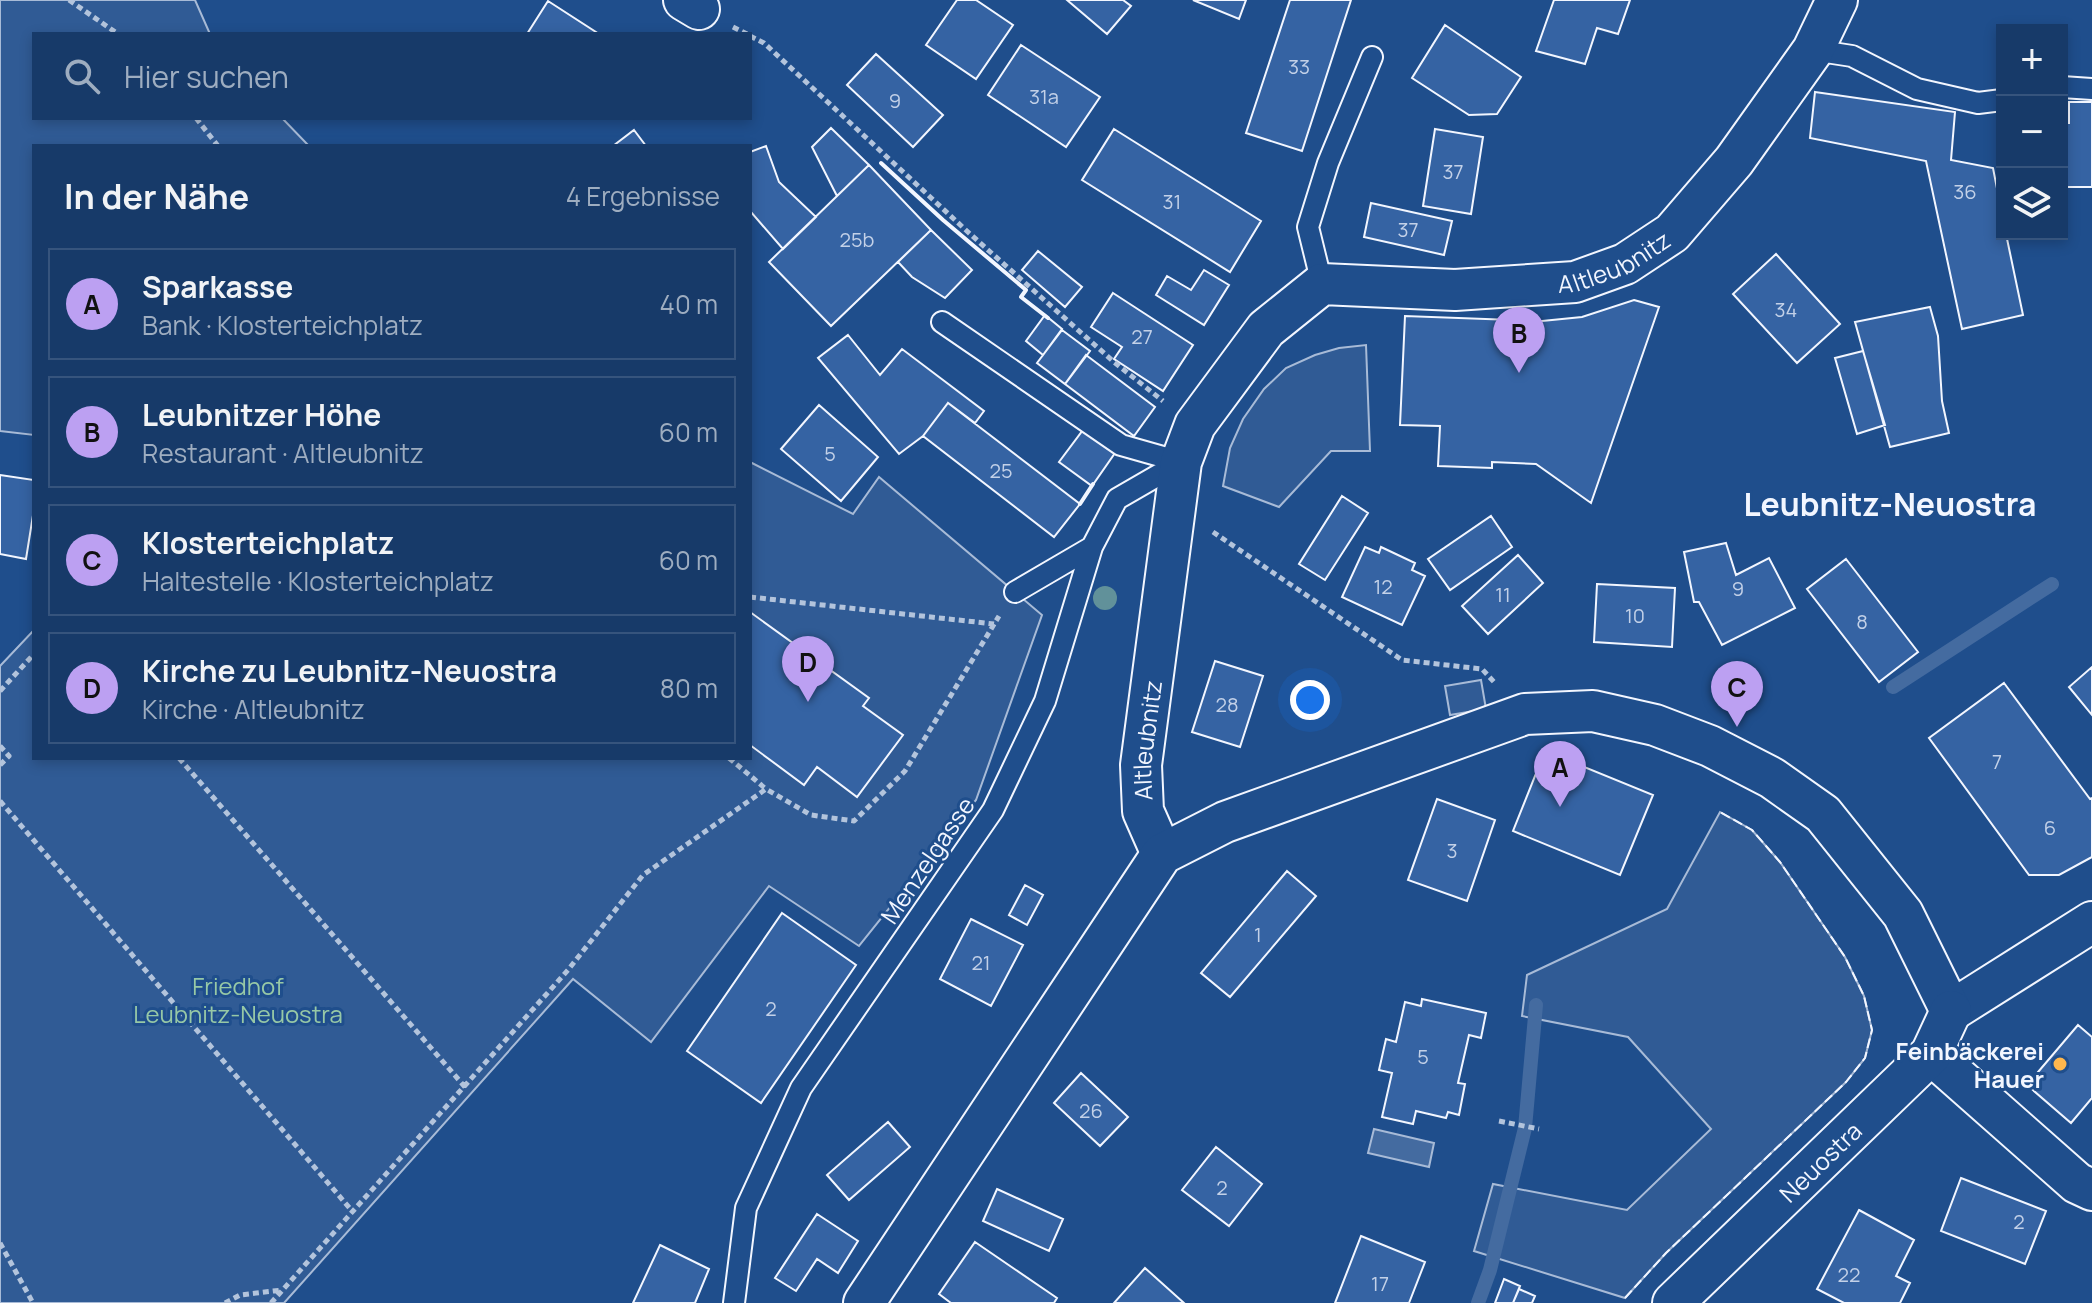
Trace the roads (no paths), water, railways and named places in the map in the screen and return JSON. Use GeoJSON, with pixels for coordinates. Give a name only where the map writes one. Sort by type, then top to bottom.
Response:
{"type":"FeatureCollection","features":[{"type":"Feature","properties":{"kind":"street","name":"Altleubnitz"},"geometry":{"type":"LineString","coordinates":[[1162,854],[1143,811],[1141,765],[1181,462],[1195,425],[1266,329],[1322,284],[1455,290],[1575,282],[1625,264],[1672,233],[1734,161],[1813,50],[1837,0]]}},
{"type":"Feature","properties":{"kind":"street"},"geometry":{"type":"LineString","coordinates":[[864,1303],[1162,854],[1225,822],[1525,714],[1593,711],[1655,725],[1710,746],[1772,778],[1823,814],[1903,914],[1951,1011],[2092,922]]}},
{"type":"Feature","properties":{"kind":"street","name":"Neuostra"},"geometry":{"type":"LineString","coordinates":[[1673,1303],[1931,1054],[1951,1011]]}},
{"type":"Feature","properties":{"kind":"street"},"geometry":{"type":"LineString","coordinates":[[1931,1054],[2077,1183],[2092,1190]]}},
{"type":"Feature","properties":{"kind":"lane"},"geometry":{"type":"LineString","coordinates":[[1813,50],[1852,56],[1917,89],[1978,103],[1996,101]]}},
{"type":"Feature","properties":{"kind":"lane"},"geometry":{"type":"LineString","coordinates":[[1322,284],[1308,227],[1328,163],[1372,57]]}},
{"type":"Feature","properties":{"kind":"lane"},"geometry":{"type":"LineString","coordinates":[[2068,87],[2092,89]]}},
{"type":"Feature","properties":{"kind":"lane"},"geometry":{"type":"LineString","coordinates":[[942,322],[1121,445],[1181,462]]}},
{"type":"Feature","properties":{"kind":"lane","name":"Menzelgasse"},"geometry":{"type":"LineString","coordinates":[[734,1303],[746,1208],[801,1088],[993,810],[1045,701],[1092,547],[1117,499],[1181,462]]}},
{"type":"Feature","properties":{"kind":"lane"},"geometry":{"type":"LineString","coordinates":[[1015,592],[1092,547]]}},
{"type":"Feature","properties":{"kind":"waterway"},"geometry":{"type":"LineString","coordinates":[[1893,687],[2052,584]]}},
{"type":"Feature","properties":{"kind":"waterway"},"geometry":{"type":"LineString","coordinates":[[1478,1303],[1490,1270],[1525,1128],[1536,1005]]}},
{"type":"Feature","properties":{"kind":"place","name":"Leubnitzer Höhe"},"geometry":{"type":"Point","coordinates":[1519,373]}},
{"type":"Feature","properties":{"kind":"place","name":"Kirche zu Leubnitz-Neuostra"},"geometry":{"type":"Point","coordinates":[808,702]}},
{"type":"Feature","properties":{"kind":"place","name":"Klosterteichplatz"},"geometry":{"type":"Point","coordinates":[1737,727]}},
{"type":"Feature","properties":{"kind":"place","name":"Sparkasse"},"geometry":{"type":"Point","coordinates":[1560,807]}},
{"type":"Feature","properties":{"kind":"place","name":"Feinbäckerei Hauer"},"geometry":{"type":"Point","coordinates":[2060,1064]}},
{"type":"Feature","properties":{"kind":"district","name":"Leubnitz-Neuostra"},"geometry":{"type":"Point","coordinates":[1890,504]}},
{"type":"Feature","properties":{"kind":"park label","name":"Friedhof Leubnitz-Neuostra"},"geometry":{"type":"Point","coordinates":[238,999]}}]}
